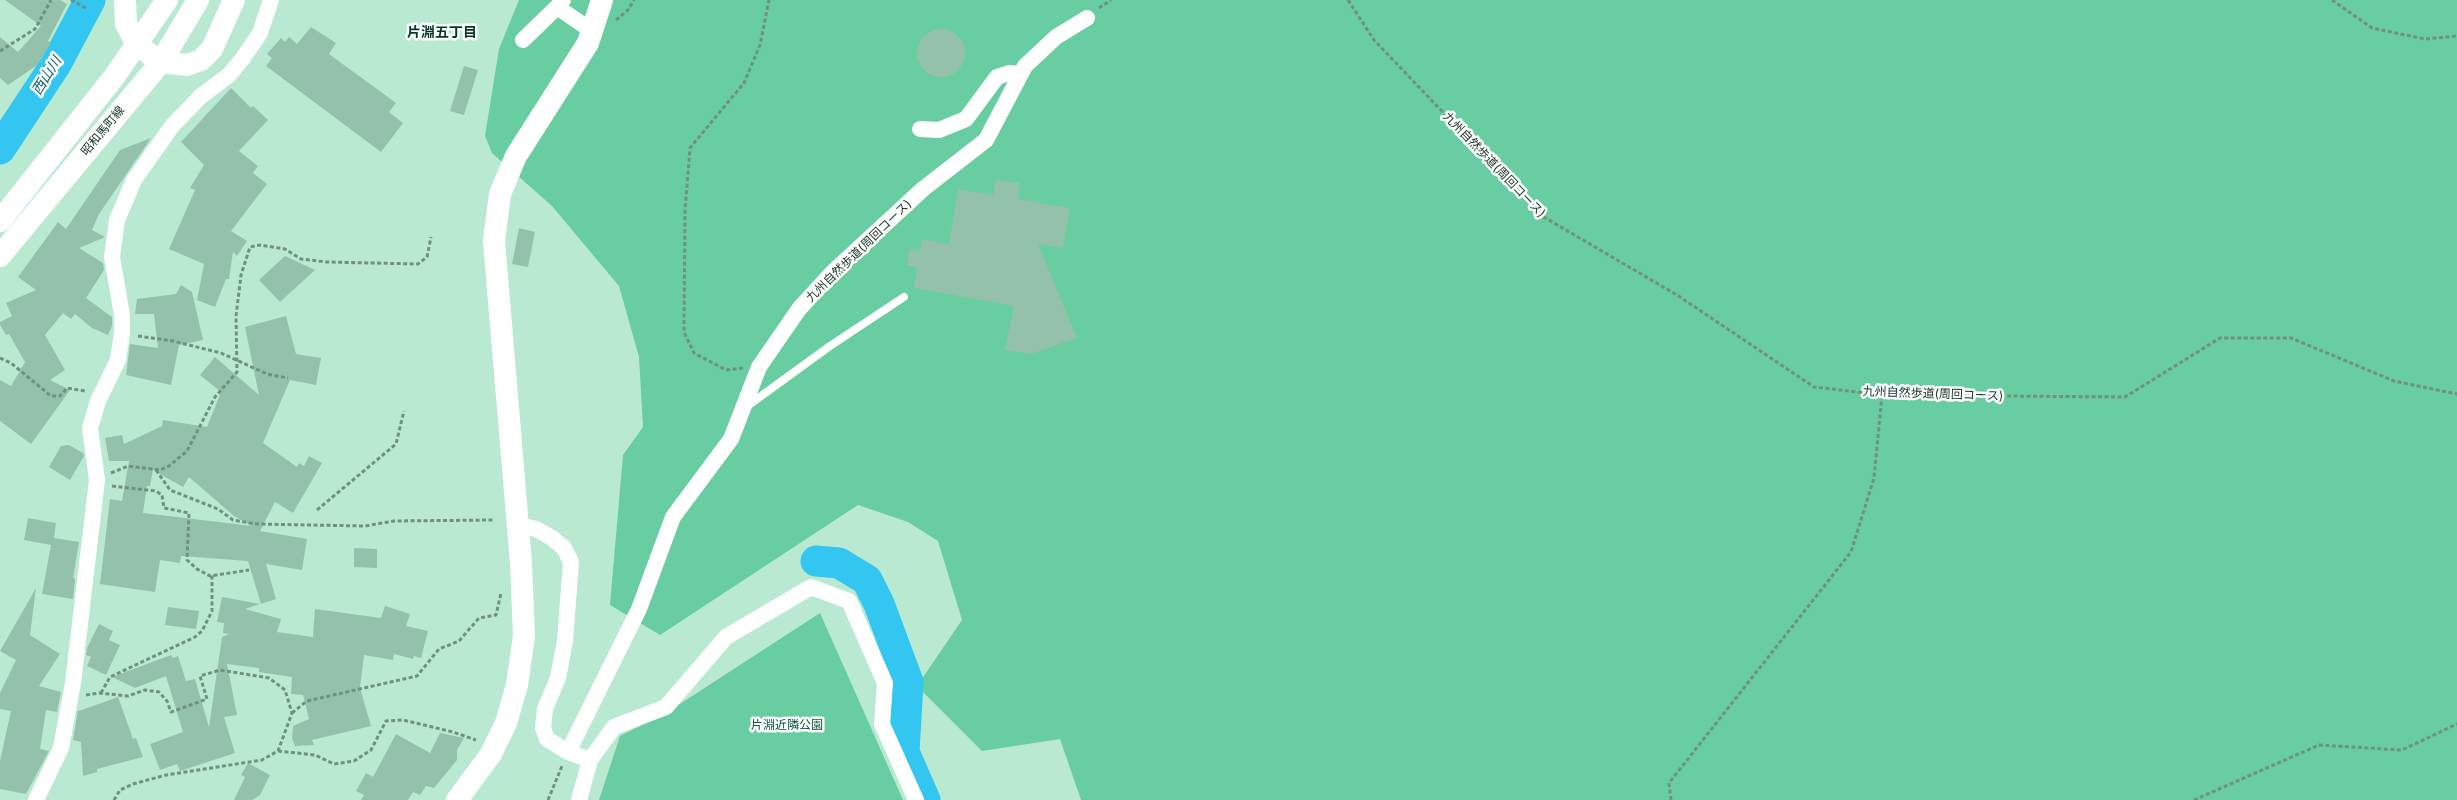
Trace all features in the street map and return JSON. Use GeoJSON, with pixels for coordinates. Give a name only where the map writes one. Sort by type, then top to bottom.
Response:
{"type":"FeatureCollection","features":[{"type":"Feature","properties":{"kind":"street"},"geometry":{"type":"LineString","coordinates":[[124,0],[126,24],[137,45],[161,62],[187,66],[200,60],[212,49],[234,0]]}},
{"type":"Feature","properties":{"kind":"street","name":"昭和馬町線"},"geometry":{"type":"LineString","coordinates":[[0,222],[137,45],[167,0]]}},
{"type":"Feature","properties":{"kind":"street","name":"昭和馬町線"},"geometry":{"type":"LineString","coordinates":[[0,256],[161,62],[198,0]]}},
{"type":"Feature","properties":{"kind":"street"},"geometry":{"type":"LineString","coordinates":[[36,800],[61,748],[73,683],[97,482],[90,428],[99,398],[118,360],[122,333],[122,315],[112,257],[117,220],[134,180],[172,126],[201,96],[229,75],[243,58],[260,33],[271,0]]}},
{"type":"Feature","properties":{"kind":"street"},"geometry":{"type":"LineString","coordinates":[[457,800],[491,754],[506,723],[517,686],[524,636],[519,525],[494,241],[500,194],[516,156],[588,43],[602,0]]}},
{"type":"Feature","properties":{"kind":"street"},"geometry":{"type":"LineString","coordinates":[[523,40],[560,4],[592,31]]}},
{"type":"Feature","properties":{"kind":"street","name":"九州自然歩道(周回コース)"},"geometry":{"type":"LineString","coordinates":[[568,752],[639,609],[672,517],[731,439],[759,367],[799,309],[832,273],[923,189],[986,140],[1019,74],[1025,66],[1056,37],[1087,18]]}},
{"type":"Feature","properties":{"kind":"street"},"geometry":{"type":"LineString","coordinates":[[920,129],[939,130],[966,119],[997,77],[1009,73],[1019,74]]}},
{"type":"Feature","properties":{"kind":"street"},"geometry":{"type":"LineString","coordinates":[[519,525],[536,529],[552,538],[564,548],[571,562],[565,641],[558,678],[546,709],[543,728],[547,739],[568,752],[590,760]]}},
{"type":"Feature","properties":{"kind":"street"},"geometry":{"type":"LineString","coordinates":[[579,800],[590,760],[614,728],[666,707],[726,637],[810,587],[849,601],[885,683],[882,724],[916,800]]}},
{"type":"Feature","properties":{"kind":"lane"},"geometry":{"type":"LineString","coordinates":[[741,412],[830,346],[904,296]]}},
{"type":"Feature","properties":{"kind":"path"},"geometry":{"type":"LineString","coordinates":[[0,51],[35,29],[51,0]]}},
{"type":"Feature","properties":{"kind":"path"},"geometry":{"type":"LineString","coordinates":[[72,0],[86,8]]}},
{"type":"Feature","properties":{"kind":"path"},"geometry":{"type":"LineString","coordinates":[[759,367],[726,370],[694,353],[684,332],[685,211],[690,148],[744,83],[760,45],[769,0]]}},
{"type":"Feature","properties":{"kind":"path","name":"九州自然歩道(周回コース)"},"geometry":{"type":"LineString","coordinates":[[1348,0],[1374,40],[1542,216],[1677,295],[1814,386],[1882,395],[2125,397],[2220,338],[2292,338],[2394,381],[2457,394]]}},
{"type":"Feature","properties":{"kind":"path"},"geometry":{"type":"LineString","coordinates":[[2332,0],[2372,28],[2425,39],[2457,36]]}},
{"type":"Feature","properties":{"kind":"path"},"geometry":{"type":"LineString","coordinates":[[97,482],[128,466],[160,470],[169,466],[186,450],[215,397],[238,372],[236,316],[241,275],[250,246],[268,246],[285,249],[301,259],[326,262],[418,264],[427,257],[431,237]]}},
{"type":"Feature","properties":{"kind":"path"},"geometry":{"type":"LineString","coordinates":[[122,333],[173,341],[221,353],[267,374],[288,378]]}},
{"type":"Feature","properties":{"kind":"path"},"geometry":{"type":"LineString","coordinates":[[0,358],[11,363],[51,396],[60,396],[67,388],[86,391],[99,398]]}},
{"type":"Feature","properties":{"kind":"path"},"geometry":{"type":"LineString","coordinates":[[1671,800],[1669,783],[1851,552],[1874,478],[1882,395]]}},
{"type":"Feature","properties":{"kind":"path"},"geometry":{"type":"LineString","coordinates":[[317,510],[396,444],[404,411]]}},
{"type":"Feature","properties":{"kind":"path"},"geometry":{"type":"LineString","coordinates":[[155,470],[170,490],[218,509],[233,520],[256,524],[365,526],[394,521],[494,520]]}},
{"type":"Feature","properties":{"kind":"path"},"geometry":{"type":"LineString","coordinates":[[97,482],[156,491],[162,495],[164,508],[189,513],[187,560],[197,569],[212,575],[249,570]]}},
{"type":"Feature","properties":{"kind":"path"},"geometry":{"type":"LineString","coordinates":[[101,693],[110,677],[195,637],[202,631],[212,611],[212,575]]}},
{"type":"Feature","properties":{"kind":"path"},"geometry":{"type":"LineString","coordinates":[[278,751],[292,713],[307,701],[417,676],[439,649],[459,641],[480,618],[496,615],[503,586]]}},
{"type":"Feature","properties":{"kind":"path"},"geometry":{"type":"LineString","coordinates":[[73,683],[79,696],[101,693],[128,696],[145,690],[159,692],[167,701],[170,712],[207,699],[200,676],[220,670],[269,678],[285,690],[292,713]]}},
{"type":"Feature","properties":{"kind":"path"},"geometry":{"type":"LineString","coordinates":[[114,800],[120,790],[133,784],[166,775],[262,760],[278,751],[315,755],[334,764],[354,761],[371,750],[386,721],[402,720],[474,737],[491,754]]}},
{"type":"Feature","properties":{"kind":"path"},"geometry":{"type":"LineString","coordinates":[[2194,800],[2319,745],[2402,750],[2457,724]]}},
{"type":"Feature","properties":{"kind":"path"},"geometry":{"type":"LineString","coordinates":[[548,800],[568,752]]}},
{"type":"Feature","properties":{"kind":"green space"},"geometry":{"type":"Polygon","coordinates":[[[519,0],[2457,0],[2457,800],[1081,800],[1060,739],[982,751],[917,686],[962,620],[938,541],[908,522],[858,505],[660,635],[610,605],[623,455],[643,427],[639,357],[619,286],[552,206],[492,153],[485,136],[499,49],[519,0]]]}},
{"type":"Feature","properties":{"kind":"green space","name":"片淵近隣公園"},"geometry":{"type":"Polygon","coordinates":[[[820,613],[903,800],[599,800],[620,736],[666,713],[820,613]]]}},
{"type":"Feature","properties":{"kind":"building"},"geometry":{"type":"Polygon","coordinates":[[[5,0],[60,0],[67,4],[48,41],[51,43],[36,66],[8,85],[0,78],[0,37],[18,52],[41,26],[5,0]]]}},
{"type":"Feature","properties":{"kind":"building"},"geometry":{"type":"Polygon","coordinates":[[[311,27],[336,43],[329,54],[396,103],[389,112],[403,123],[381,152],[266,66],[272,58],[267,54],[281,38],[285,42],[289,37],[297,44],[311,27]]]}},
{"type":"Feature","properties":{"kind":"building"},"geometry":{"type":"Polygon","coordinates":[[[936,29],[946,29],[958,36],[965,48],[965,58],[958,70],[946,77],[936,77],[928,73],[921,66],[917,58],[917,48],[921,40],[928,33],[936,29]]]}},
{"type":"Feature","properties":{"kind":"building"},"geometry":{"type":"Polygon","coordinates":[[[464,66],[478,70],[464,115],[450,111],[464,66]]]}},
{"type":"Feature","properties":{"kind":"building"},"geometry":{"type":"Polygon","coordinates":[[[231,88],[251,108],[253,106],[268,120],[239,151],[258,166],[253,173],[267,184],[231,231],[247,241],[237,256],[233,252],[229,279],[226,279],[215,307],[197,300],[204,264],[169,249],[195,190],[190,188],[204,165],[181,142],[231,88]]]}},
{"type":"Feature","properties":{"kind":"building"},"geometry":{"type":"Polygon","coordinates":[[[151,138],[99,214],[92,230],[105,237],[79,248],[103,263],[104,270],[86,298],[112,317],[112,326],[108,335],[92,328],[75,314],[71,319],[63,313],[45,335],[65,370],[50,380],[70,390],[31,444],[0,421],[0,380],[11,386],[25,362],[9,334],[6,335],[0,325],[0,322],[12,316],[6,303],[36,290],[18,277],[58,222],[66,229],[120,150],[151,138]]]}},
{"type":"Feature","properties":{"kind":"building"},"geometry":{"type":"Polygon","coordinates":[[[996,180],[1020,183],[1018,199],[1070,208],[1063,248],[1038,244],[1077,338],[1031,354],[1005,350],[1014,306],[914,288],[917,267],[907,265],[909,249],[920,251],[922,239],[949,244],[958,189],[993,195],[996,180]]]}},
{"type":"Feature","properties":{"kind":"building"},"geometry":{"type":"Polygon","coordinates":[[[519,228],[535,232],[528,267],[512,264],[519,228]]]}},
{"type":"Feature","properties":{"kind":"building"},"geometry":{"type":"Polygon","coordinates":[[[285,256],[315,270],[280,302],[259,280],[285,256]]]}},
{"type":"Feature","properties":{"kind":"building"},"geometry":{"type":"Polygon","coordinates":[[[181,285],[192,292],[203,340],[179,345],[171,385],[126,375],[130,344],[158,348],[154,314],[135,314],[137,299],[176,294],[181,285]]]}},
{"type":"Feature","properties":{"kind":"building"},"geometry":{"type":"Polygon","coordinates":[[[286,316],[296,354],[321,358],[316,385],[290,380],[263,443],[297,467],[299,463],[304,466],[309,456],[322,463],[293,513],[275,502],[260,531],[307,539],[302,570],[266,564],[276,599],[261,604],[248,561],[181,556],[180,563],[160,560],[155,592],[100,584],[110,499],[122,501],[129,461],[109,461],[105,438],[122,435],[124,444],[162,426],[163,420],[207,427],[221,392],[200,375],[215,357],[259,395],[245,327],[286,316]],[[153,470],[150,486],[147,486],[143,513],[252,526],[234,516],[189,477],[183,487],[153,470]]]}},
{"type":"Feature","properties":{"kind":"building"},"geometry":{"type":"Polygon","coordinates":[[[69,445],[83,453],[84,456],[70,480],[49,467],[61,446],[69,445]]]}},
{"type":"Feature","properties":{"kind":"building"},"geometry":{"type":"Polygon","coordinates":[[[28,518],[56,523],[54,538],[79,542],[73,578],[75,579],[73,599],[42,594],[51,545],[24,540],[28,518]]]}},
{"type":"Feature","properties":{"kind":"building"},"geometry":{"type":"Polygon","coordinates":[[[354,548],[377,549],[377,568],[354,567],[354,548]]]}},
{"type":"Feature","properties":{"kind":"building"},"geometry":{"type":"Polygon","coordinates":[[[36,588],[30,635],[60,654],[39,686],[61,692],[57,712],[46,710],[40,749],[49,751],[26,794],[0,789],[0,761],[11,711],[0,709],[0,693],[16,660],[0,651],[36,588]]]}},
{"type":"Feature","properties":{"kind":"building"},"geometry":{"type":"Polygon","coordinates":[[[222,597],[260,604],[245,609],[281,619],[277,632],[313,637],[315,609],[381,618],[385,606],[410,614],[406,626],[428,631],[421,658],[414,656],[413,659],[394,654],[393,660],[364,655],[360,688],[371,726],[312,740],[314,745],[295,746],[292,738],[293,726],[309,719],[303,695],[291,694],[292,677],[259,672],[259,668],[227,664],[237,715],[224,717],[235,753],[180,771],[177,764],[160,770],[150,744],[183,732],[166,676],[135,688],[112,677],[171,655],[173,658],[178,656],[186,681],[195,679],[209,727],[222,637],[229,634],[223,633],[224,623],[217,622],[222,597]]]}},
{"type":"Feature","properties":{"kind":"building"},"geometry":{"type":"Polygon","coordinates":[[[168,607],[199,611],[196,629],[165,625],[168,607]]]}},
{"type":"Feature","properties":{"kind":"building"},"geometry":{"type":"Polygon","coordinates":[[[99,624],[113,631],[109,640],[120,645],[106,675],[87,666],[91,657],[86,655],[87,648],[99,624]]]}},
{"type":"Feature","properties":{"kind":"building"},"geometry":{"type":"Polygon","coordinates":[[[118,697],[133,739],[136,738],[143,757],[97,769],[97,772],[83,776],[81,742],[73,740],[78,710],[118,697]]]}},
{"type":"Feature","properties":{"kind":"building"},"geometry":{"type":"Polygon","coordinates":[[[440,733],[464,738],[457,750],[457,760],[434,788],[426,786],[420,795],[413,792],[408,800],[361,800],[364,795],[356,791],[366,773],[373,777],[396,734],[430,753],[440,733]]]}},
{"type":"Feature","properties":{"kind":"building"},"geometry":{"type":"Polygon","coordinates":[[[248,763],[270,775],[260,795],[252,800],[234,800],[245,777],[241,775],[248,763]]]}},
{"type":"Feature","properties":{"kind":"waterway","name":"西山川"},"geometry":{"type":"LineString","coordinates":[[0,149],[56,64],[90,0]]}},
{"type":"Feature","properties":{"kind":"waterway"},"geometry":{"type":"LineString","coordinates":[[816,561],[839,563],[867,580],[879,604],[908,682],[904,752],[925,800]]}},
{"type":"Feature","properties":{"kind":"district","name":"片淵五丁目"},"geometry":{"type":"Point","coordinates":[442,33]}}]}
